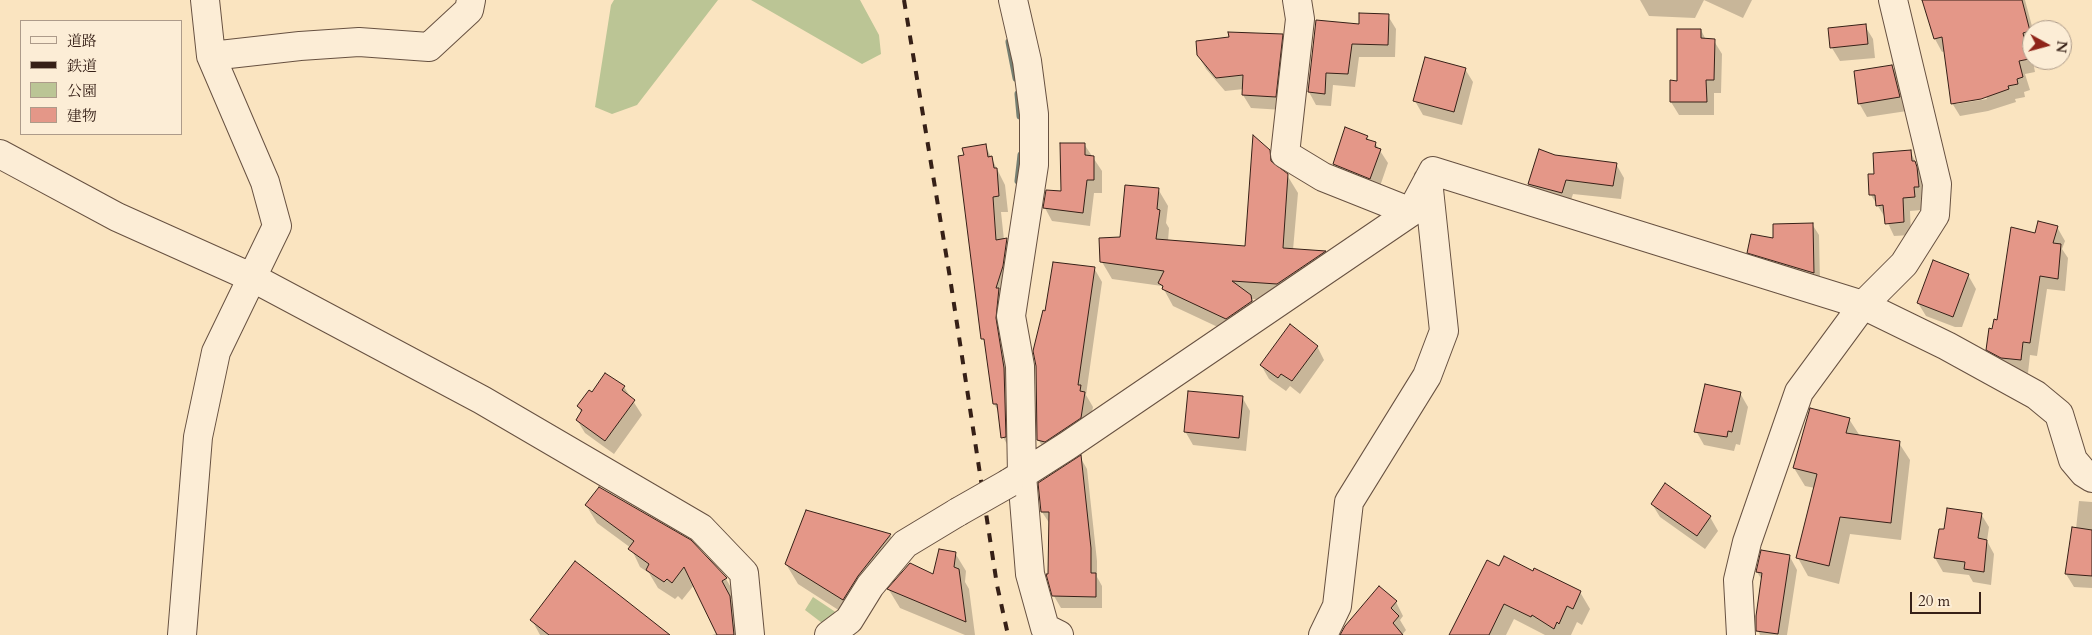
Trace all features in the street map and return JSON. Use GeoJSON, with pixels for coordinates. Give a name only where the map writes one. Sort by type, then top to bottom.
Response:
{"type":"FeatureCollection","features":[{"type":"Feature","properties":{"kind":"street"},"geometry":{"type":"LineString","coordinates":[[182,635],[198,437],[216,352],[277,226],[265,182],[211,56],[205,0]]}},
{"type":"Feature","properties":{"kind":"street"},"geometry":{"type":"LineString","coordinates":[[211,56],[300,46],[359,42],[429,47],[470,10],[470,0]]}},
{"type":"Feature","properties":{"kind":"street"},"geometry":{"type":"LineString","coordinates":[[1013,0],[1027,61],[1034,114],[1034,165],[1011,316],[1020,366],[1015,479],[1030,574],[1044,628],[1059,635]]}},
{"type":"Feature","properties":{"kind":"street"},"geometry":{"type":"LineString","coordinates":[[1297,0],[1300,19],[1285,154],[1323,178],[1411,212]]}},
{"type":"Feature","properties":{"kind":"street"},"geometry":{"type":"LineString","coordinates":[[1741,635],[1738,580],[1747,542],[1781,439],[1800,392],[1863,305],[1904,264],[1935,214],[1937,184],[1893,0]]}},
{"type":"Feature","properties":{"kind":"street"},"geometry":{"type":"LineString","coordinates":[[0,154],[117,216],[253,278],[482,400],[701,528],[744,573],[750,635]]}},
{"type":"Feature","properties":{"kind":"street"},"geometry":{"type":"LineString","coordinates":[[829,635],[848,620],[870,586],[905,544],[1015,479],[1411,212],[1433,171],[1863,305],[1947,346],[2036,395],[2059,414],[2073,460],[2084,474],[2092,478]]}},
{"type":"Feature","properties":{"kind":"street"},"geometry":{"type":"LineString","coordinates":[[1323,635],[1337,606],[1350,502],[1427,376],[1444,331],[1428,180]]}},
{"type":"Feature","properties":{"kind":"green space"},"geometry":{"type":"Polygon","coordinates":[[[614,0],[718,0],[637,105],[612,114],[595,107],[611,5],[614,0]]]}},
{"type":"Feature","properties":{"kind":"green space"},"geometry":{"type":"Polygon","coordinates":[[[751,0],[860,0],[879,35],[881,54],[862,64],[751,0]]]}},
{"type":"Feature","properties":{"kind":"green space"},"geometry":{"type":"Polygon","coordinates":[[[813,597],[840,615],[826,626],[805,610],[813,597]]]}},
{"type":"Feature","properties":{"kind":"building"},"geometry":{"type":"Polygon","coordinates":[[[1922,0],[2022,0],[2027,20],[2022,20],[2022,60],[2019,61],[2023,77],[2017,79],[2018,84],[2008,86],[2009,89],[1981,99],[1951,104],[1942,37],[1934,39],[1922,0]]]}},
{"type":"Feature","properties":{"kind":"building"},"geometry":{"type":"Polygon","coordinates":[[[1359,13],[1389,14],[1388,45],[1352,44],[1348,74],[1326,73],[1325,94],[1308,92],[1316,20],[1359,24],[1359,13]]]}},
{"type":"Feature","properties":{"kind":"building"},"geometry":{"type":"Polygon","coordinates":[[[1866,24],[1868,44],[1830,48],[1828,28],[1866,24]]]}},
{"type":"Feature","properties":{"kind":"building"},"geometry":{"type":"Polygon","coordinates":[[[1677,29],[1701,29],[1701,38],[1715,39],[1714,80],[1706,80],[1707,102],[1670,102],[1670,80],[1677,81],[1677,29]]]}},
{"type":"Feature","properties":{"kind":"building"},"geometry":{"type":"Polygon","coordinates":[[[1228,32],[1283,34],[1276,97],[1242,95],[1243,75],[1216,78],[1197,55],[1196,41],[1229,37],[1228,32]]]}},
{"type":"Feature","properties":{"kind":"building"},"geometry":{"type":"Polygon","coordinates":[[[1425,57],[1466,68],[1454,112],[1413,101],[1425,57]]]}},
{"type":"Feature","properties":{"kind":"building"},"geometry":{"type":"Polygon","coordinates":[[[1892,65],[1900,97],[1858,104],[1854,71],[1892,65]]]}},
{"type":"Feature","properties":{"kind":"building"},"geometry":{"type":"Polygon","coordinates":[[[1345,127],[1368,136],[1366,139],[1376,142],[1375,147],[1381,149],[1370,179],[1333,164],[1345,127]]]}},
{"type":"Feature","properties":{"kind":"building"},"geometry":{"type":"Polygon","coordinates":[[[1253,135],[1270,150],[1271,161],[1288,174],[1283,248],[1326,251],[1277,284],[1232,281],[1251,295],[1252,301],[1226,319],[1162,289],[1163,286],[1158,283],[1164,271],[1100,262],[1099,238],[1120,237],[1125,185],[1159,188],[1157,209],[1160,210],[1156,239],[1245,246],[1253,135]]]}},
{"type":"Feature","properties":{"kind":"building"},"geometry":{"type":"Polygon","coordinates":[[[1060,143],[1085,143],[1085,155],[1094,156],[1094,180],[1087,180],[1083,213],[1043,208],[1046,190],[1061,191],[1060,143]]]}},
{"type":"Feature","properties":{"kind":"building"},"geometry":{"type":"Polygon","coordinates":[[[986,144],[988,157],[992,156],[994,168],[997,168],[999,196],[993,197],[996,240],[1007,238],[1003,266],[996,288],[999,288],[996,318],[1004,368],[1006,437],[1001,438],[997,404],[993,404],[984,339],[981,339],[958,156],[964,155],[962,148],[986,144]]]}},
{"type":"Feature","properties":{"kind":"building"},"geometry":{"type":"Polygon","coordinates":[[[1539,149],[1555,155],[1617,163],[1613,186],[1566,180],[1562,193],[1528,184],[1539,149]]]}},
{"type":"Feature","properties":{"kind":"building"},"geometry":{"type":"Polygon","coordinates":[[[1911,150],[1912,161],[1915,161],[1917,167],[1919,187],[1914,187],[1915,197],[1903,198],[1904,222],[1885,224],[1883,205],[1876,206],[1875,195],[1869,195],[1868,174],[1874,174],[1873,153],[1911,150]]]}},
{"type":"Feature","properties":{"kind":"building"},"geometry":{"type":"Polygon","coordinates":[[[2038,221],[2058,226],[2053,243],[2061,244],[2058,279],[2040,276],[2030,343],[2023,342],[2021,360],[2001,358],[1986,350],[1989,328],[1992,329],[1994,319],[1997,320],[2011,227],[2035,233],[2038,221]]]}},
{"type":"Feature","properties":{"kind":"building"},"geometry":{"type":"Polygon","coordinates":[[[1813,223],[1814,273],[1747,253],[1751,234],[1773,238],[1773,224],[1813,223]]]}},
{"type":"Feature","properties":{"kind":"building"},"geometry":{"type":"Polygon","coordinates":[[[1933,260],[1969,274],[1953,317],[1917,303],[1933,260]]]}},
{"type":"Feature","properties":{"kind":"building"},"geometry":{"type":"Polygon","coordinates":[[[1053,262],[1095,267],[1078,385],[1081,385],[1080,391],[1085,392],[1081,418],[1045,442],[1037,440],[1036,366],[1033,351],[1043,310],[1045,311],[1053,262]]]}},
{"type":"Feature","properties":{"kind":"building"},"geometry":{"type":"Polygon","coordinates":[[[1290,324],[1318,346],[1292,381],[1281,374],[1278,378],[1260,365],[1290,324]]]}},
{"type":"Feature","properties":{"kind":"building"},"geometry":{"type":"Polygon","coordinates":[[[605,373],[625,386],[622,390],[635,400],[605,441],[576,420],[582,410],[577,406],[589,390],[592,392],[605,373]]]}},
{"type":"Feature","properties":{"kind":"building"},"geometry":{"type":"Polygon","coordinates":[[[1705,384],[1741,392],[1732,432],[1728,431],[1727,437],[1694,432],[1705,384]]]}},
{"type":"Feature","properties":{"kind":"building"},"geometry":{"type":"Polygon","coordinates":[[[1188,391],[1243,396],[1239,438],[1184,432],[1188,391]]]}},
{"type":"Feature","properties":{"kind":"building"},"geometry":{"type":"Polygon","coordinates":[[[1810,408],[1850,418],[1846,433],[1900,441],[1891,523],[1840,517],[1829,566],[1796,558],[1817,474],[1793,468],[1810,408]]]}},
{"type":"Feature","properties":{"kind":"building"},"geometry":{"type":"Polygon","coordinates":[[[1081,455],[1091,548],[1091,573],[1096,573],[1096,597],[1052,596],[1046,574],[1048,574],[1049,512],[1041,512],[1038,483],[1081,455]]]}},
{"type":"Feature","properties":{"kind":"building"},"geometry":{"type":"Polygon","coordinates":[[[1665,483],[1711,516],[1697,536],[1651,504],[1665,483]]]}},
{"type":"Feature","properties":{"kind":"building"},"geometry":{"type":"Polygon","coordinates":[[[599,487],[691,540],[727,578],[722,581],[730,596],[734,635],[717,635],[684,567],[672,583],[667,579],[664,582],[646,570],[649,564],[628,549],[634,541],[585,505],[599,487]]]}},
{"type":"Feature","properties":{"kind":"building"},"geometry":{"type":"Polygon","coordinates":[[[1947,508],[1982,513],[1978,538],[1987,540],[1984,572],[1964,569],[1965,562],[1934,558],[1939,529],[1944,529],[1947,508]]]}},
{"type":"Feature","properties":{"kind":"building"},"geometry":{"type":"Polygon","coordinates":[[[806,510],[891,534],[858,576],[843,600],[785,564],[806,510]]]}},
{"type":"Feature","properties":{"kind":"building"},"geometry":{"type":"Polygon","coordinates":[[[2072,527],[2092,530],[2092,576],[2065,574],[2072,527]]]}},
{"type":"Feature","properties":{"kind":"building"},"geometry":{"type":"Polygon","coordinates":[[[939,549],[956,552],[954,567],[959,569],[966,622],[887,589],[910,563],[933,574],[939,549]]]}},
{"type":"Feature","properties":{"kind":"building"},"geometry":{"type":"Polygon","coordinates":[[[1761,550],[1790,555],[1778,634],[1756,631],[1756,616],[1762,573],[1756,572],[1761,550]]]}},
{"type":"Feature","properties":{"kind":"building"},"geometry":{"type":"Polygon","coordinates":[[[1504,556],[1533,571],[1534,568],[1581,591],[1573,609],[1567,606],[1559,624],[1557,622],[1554,629],[1532,615],[1531,617],[1504,604],[1489,635],[1449,635],[1487,560],[1499,566],[1504,556]]]}},
{"type":"Feature","properties":{"kind":"building"},"geometry":{"type":"Polygon","coordinates":[[[575,561],[670,635],[549,635],[530,620],[575,561]]]}},
{"type":"Feature","properties":{"kind":"building"},"geometry":{"type":"Polygon","coordinates":[[[1379,586],[1397,601],[1391,608],[1399,616],[1393,623],[1403,635],[1340,635],[1345,626],[1379,586]]]}},
{"type":"Feature","properties":{"kind":"waterway"},"geometry":{"type":"LineString","coordinates":[[1009,42],[1016,78]]}},
{"type":"Feature","properties":{"kind":"waterway"},"geometry":{"type":"LineString","coordinates":[[1018,94],[1020,116]]}},
{"type":"Feature","properties":{"kind":"waterway"},"geometry":{"type":"LineString","coordinates":[[1018,181],[1021,155]]}},
{"type":"Feature","properties":{"kind":"railway"},"geometry":{"type":"LineString","coordinates":[[904,0],[950,278],[997,585],[1008,635]]}}]}
